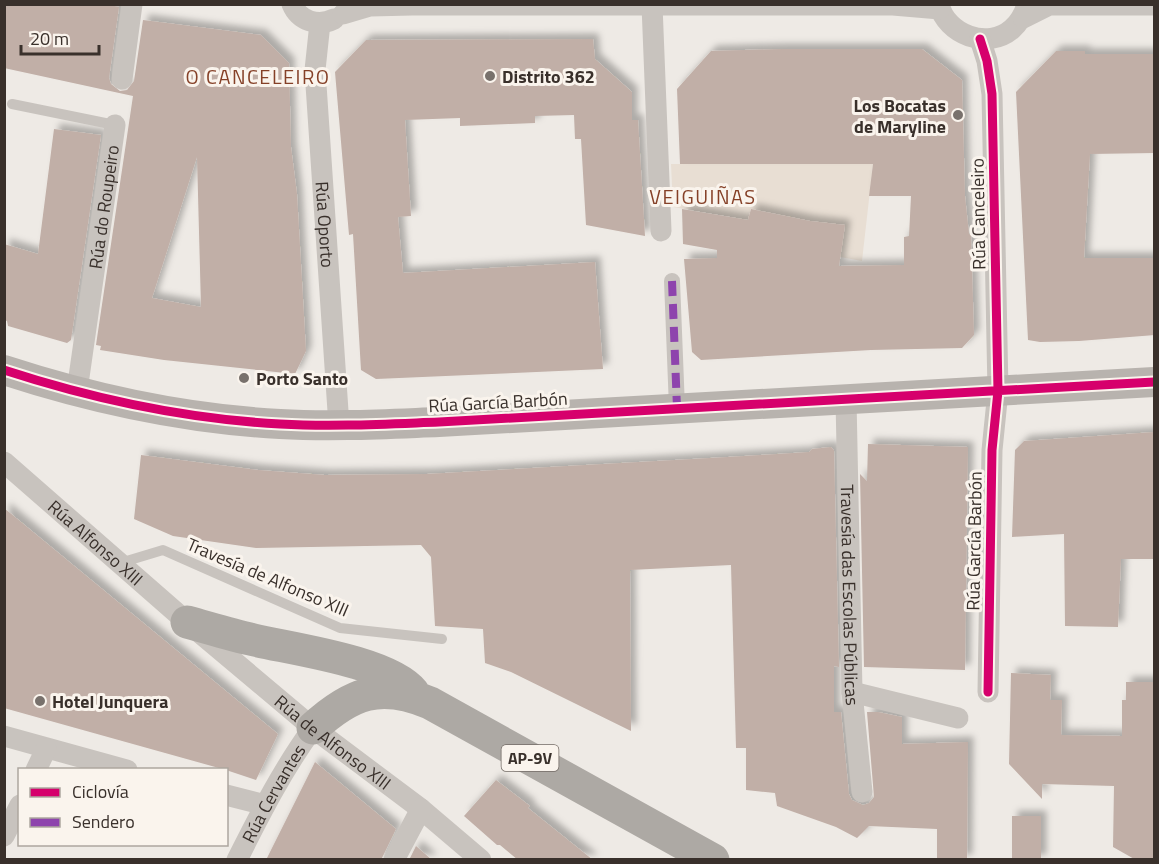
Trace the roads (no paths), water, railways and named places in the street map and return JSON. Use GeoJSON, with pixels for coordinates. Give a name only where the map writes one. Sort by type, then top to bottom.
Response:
{"type":"FeatureCollection","features":[{"type":"Feature","properties":{"kind":"highway"},"geometry":{"type":"LineString","coordinates":[[187,622],[238,637],[357,663],[393,676],[408,685],[424,700]]}},
{"type":"Feature","properties":{"kind":"highway"},"geometry":{"type":"LineString","coordinates":[[313,728],[332,710],[356,696],[400,693],[424,700]]}},
{"type":"Feature","properties":{"kind":"highway","name":"AP-9V"},"geometry":{"type":"LineString","coordinates":[[424,700],[713,860]]}},
{"type":"Feature","properties":{"kind":"main road","name":"Rúa García Barbón"},"geometry":{"type":"LineString","coordinates":[[4,370],[77,392],[150,408],[279,424],[339,426],[454,422],[1155,382]]}},
{"type":"Feature","properties":{"kind":"street"},"geometry":{"type":"LineString","coordinates":[[122,79],[132,4]]}},
{"type":"Feature","properties":{"kind":"street"},"geometry":{"type":"LineString","coordinates":[[652,5],[661,231]]}},
{"type":"Feature","properties":{"kind":"street"},"geometry":{"type":"LineString","coordinates":[[290,6],[310,21],[320,23],[328,22],[346,9],[370,6],[893,5],[940,7],[946,20],[956,30],[980,39],[1004,34],[1011,30],[1025,11],[1049,5],[1155,5]]}},
{"type":"Feature","properties":{"kind":"street","name":"Rúa Oporto"},"geometry":{"type":"LineString","coordinates":[[320,23],[315,70],[339,426]]}},
{"type":"Feature","properties":{"kind":"street","name":"Rúa Canceleiro"},"geometry":{"type":"LineString","coordinates":[[980,39],[987,61],[992,94],[998,391]]}},
{"type":"Feature","properties":{"kind":"street","name":"Rúa do Roupeiro"},"geometry":{"type":"LineString","coordinates":[[77,392],[115,125]]}},
{"type":"Feature","properties":{"kind":"street"},"geometry":{"type":"LineString","coordinates":[[672,281],[677,408]]}},
{"type":"Feature","properties":{"kind":"street","name":"Rúa García Barbón"},"geometry":{"type":"LineString","coordinates":[[988,692],[992,450],[998,391]]}},
{"type":"Feature","properties":{"kind":"street","name":"Travesía das Escolas Públicas"},"geometry":{"type":"LineString","coordinates":[[846,399],[852,692],[862,792]]}},
{"type":"Feature","properties":{"kind":"street","name":"Rúa Alfonso XIII"},"geometry":{"type":"LineString","coordinates":[[4,462],[187,622]]}},
{"type":"Feature","properties":{"kind":"street","name":"Rúa de Alfonso XIII"},"geometry":{"type":"LineString","coordinates":[[187,622],[313,728],[421,809],[481,860]]}},
{"type":"Feature","properties":{"kind":"street"},"geometry":{"type":"LineString","coordinates":[[852,692],[958,718]]}},
{"type":"Feature","properties":{"kind":"street","name":"Rúa Cervantes"},"geometry":{"type":"LineString","coordinates":[[237,860],[265,805],[297,750],[313,728]]}},
{"type":"Feature","properties":{"kind":"street"},"geometry":{"type":"LineString","coordinates":[[4,736],[120,768]]}},
{"type":"Feature","properties":{"kind":"street"},"geometry":{"type":"LineString","coordinates":[[37,768],[46,748]]}},
{"type":"Feature","properties":{"kind":"street"},"geometry":{"type":"LineString","coordinates":[[228,796],[265,805]]}},
{"type":"Feature","properties":{"kind":"street"},"geometry":{"type":"LineString","coordinates":[[4,836],[18,809]]}},
{"type":"Feature","properties":{"kind":"street"},"geometry":{"type":"LineString","coordinates":[[394,860],[421,809]]}},
{"type":"Feature","properties":{"kind":"lane","name":"Rúa do Roupeiro"},"geometry":{"type":"LineString","coordinates":[[12,105],[115,125]]}},
{"type":"Feature","properties":{"kind":"lane","name":"Travesía de Alfonso XIII"},"geometry":{"type":"LineString","coordinates":[[119,563],[163,550],[340,628],[442,639]]}},
{"type":"Feature","properties":{"kind":"place","name":"Distrito 362"},"geometry":{"type":"Point","coordinates":[490,76]}},
{"type":"Feature","properties":{"kind":"place","name":"Los Bocatas de Maryline"},"geometry":{"type":"Point","coordinates":[958,115]}},
{"type":"Feature","properties":{"kind":"place","name":"Porto Santo"},"geometry":{"type":"Point","coordinates":[244,378]}},
{"type":"Feature","properties":{"kind":"place","name":"Hotel Junquera"},"geometry":{"type":"Point","coordinates":[40,701]}},
{"type":"Feature","properties":{"kind":"district","name":"O CANCELEIRO"},"geometry":{"type":"Point","coordinates":[258,76]}},
{"type":"Feature","properties":{"kind":"district","name":"VEIGUIÑAS"},"geometry":{"type":"Point","coordinates":[703,196]}}]}
